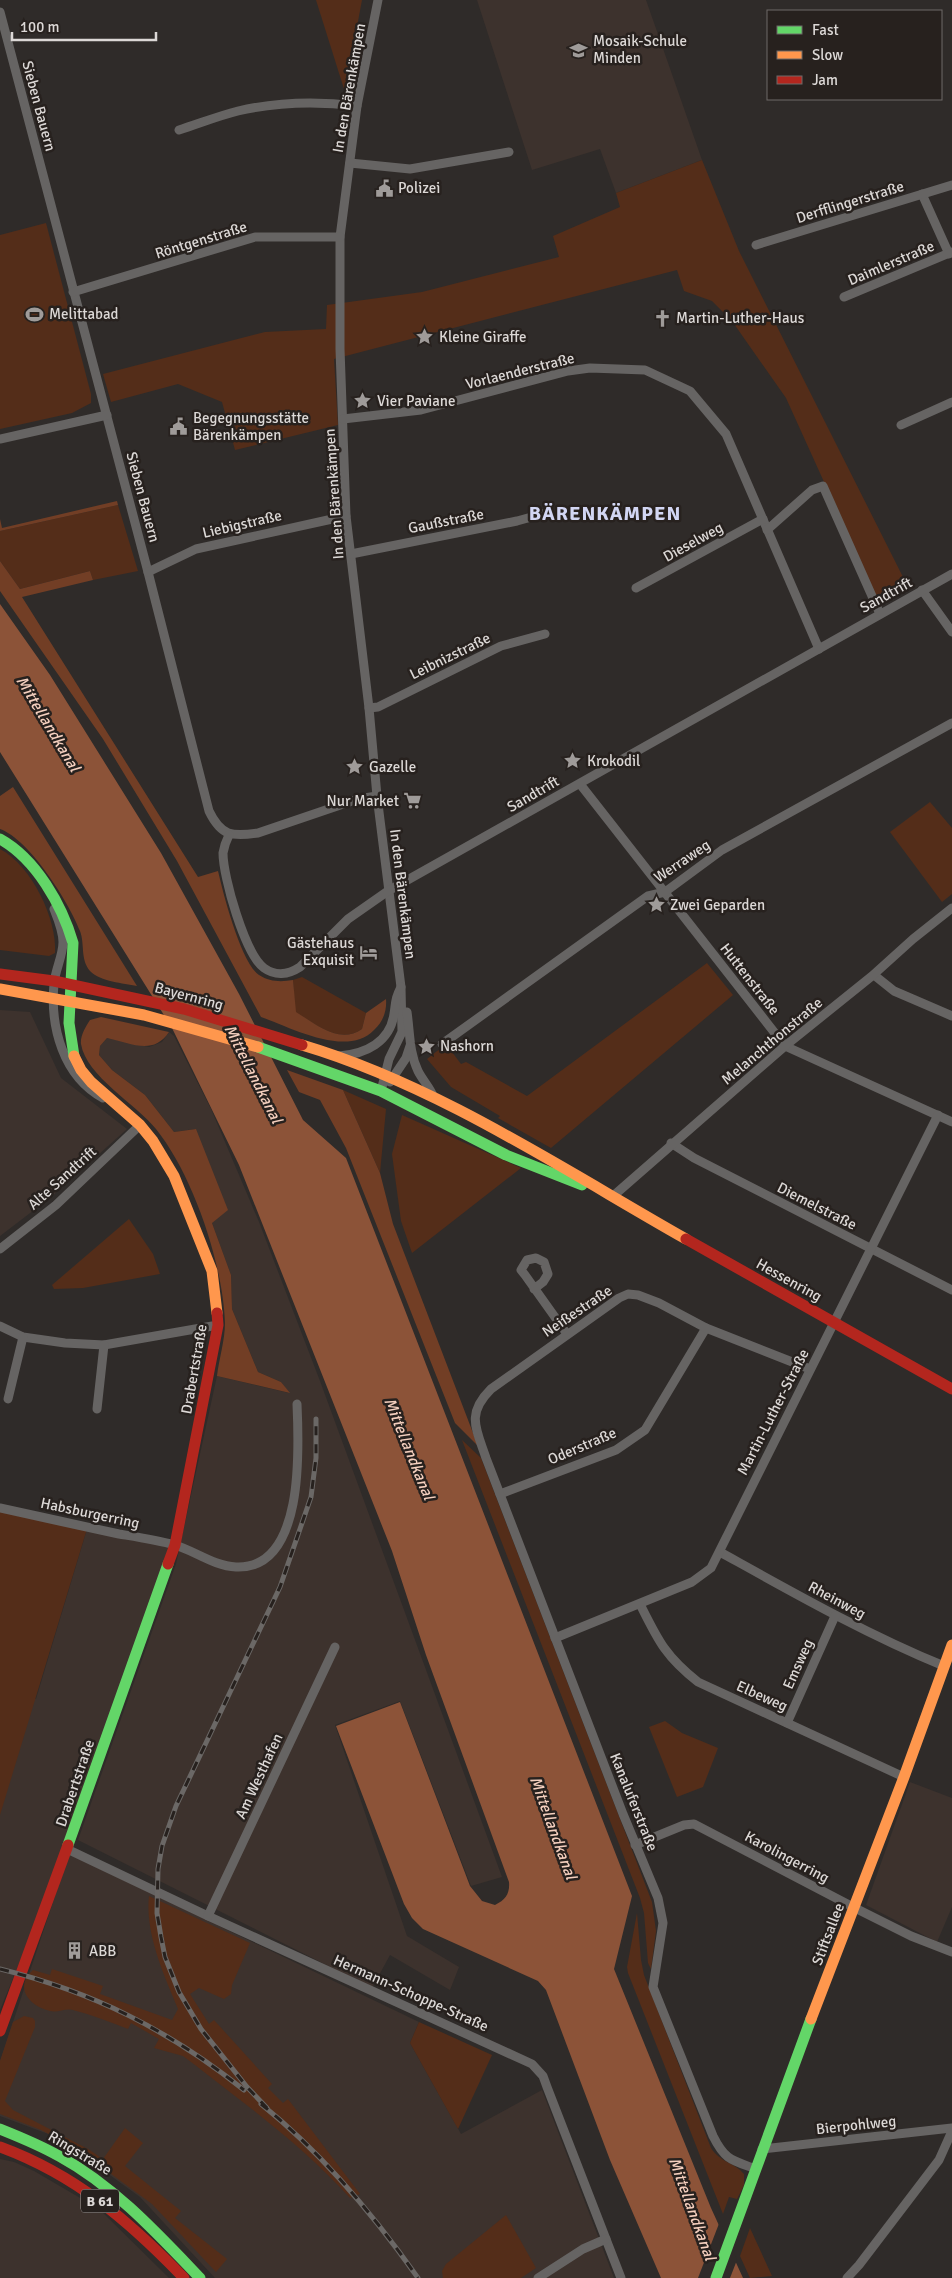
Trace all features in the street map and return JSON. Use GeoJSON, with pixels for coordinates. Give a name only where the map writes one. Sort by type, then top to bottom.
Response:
{"type":"FeatureCollection","features":[{"type":"Feature","properties":{"kind":"street","name":"In den Bärenkämpen"},"geometry":{"type":"LineString","coordinates":[[378,0],[357,106],[340,237],[340,349],[346,516],[388,891],[402,987],[407,1005],[410,1046],[419,1072],[430,1086],[434,1098]]}},
{"type":"Feature","properties":{"kind":"street","name":"Sieben Bauern"},"geometry":{"type":"LineString","coordinates":[[0,12],[209,811],[220,828],[229,835]]}},
{"type":"Feature","properties":{"kind":"street"},"geometry":{"type":"LineString","coordinates":[[179,130],[237,111],[273,105],[307,102],[357,106]]}},
{"type":"Feature","properties":{"kind":"street"},"geometry":{"type":"LineString","coordinates":[[350,163],[410,168],[509,152]]}},
{"type":"Feature","properties":{"kind":"street","name":"Derfflingerstraße"},"geometry":{"type":"LineString","coordinates":[[756,245],[952,185]]}},
{"type":"Feature","properties":{"kind":"street"},"geometry":{"type":"LineString","coordinates":[[922,194],[950,253]]}},
{"type":"Feature","properties":{"kind":"street","name":"Röntgenstraße"},"geometry":{"type":"LineString","coordinates":[[74,292],[255,238],[340,237]]}},
{"type":"Feature","properties":{"kind":"street","name":"Daimlerstraße"},"geometry":{"type":"LineString","coordinates":[[844,297],[950,253]]}},
{"type":"Feature","properties":{"kind":"street","name":"Vorlaenderstraße"},"geometry":{"type":"LineString","coordinates":[[343,419],[421,410],[568,371],[590,368],[645,370],[690,391],[726,434],[819,648]]}},
{"type":"Feature","properties":{"kind":"street"},"geometry":{"type":"LineString","coordinates":[[901,425],[952,402]]}},
{"type":"Feature","properties":{"kind":"street"},"geometry":{"type":"LineString","coordinates":[[0,439],[107,416]]}},
{"type":"Feature","properties":{"kind":"street"},"geometry":{"type":"LineString","coordinates":[[767,530],[812,490],[823,486],[880,614]]}},
{"type":"Feature","properties":{"kind":"street","name":"Gaußstraße"},"geometry":{"type":"LineString","coordinates":[[351,554],[517,521],[546,513]]}},
{"type":"Feature","properties":{"kind":"street","name":"Liebigstraße"},"geometry":{"type":"LineString","coordinates":[[148,572],[196,549],[346,516]]}},
{"type":"Feature","properties":{"kind":"street","name":"Dieselweg"},"geometry":{"type":"LineString","coordinates":[[636,588],[763,519]]}},
{"type":"Feature","properties":{"kind":"street","name":"Sandtrift"},"geometry":{"type":"LineString","coordinates":[[229,835],[224,852],[224,868],[236,910],[253,954],[259,964],[272,973],[292,972],[300,967],[348,919],[388,891],[952,574]]}},
{"type":"Feature","properties":{"kind":"street"},"geometry":{"type":"LineString","coordinates":[[922,590],[952,632]]}},
{"type":"Feature","properties":{"kind":"street","name":"Leibnizstraße"},"geometry":{"type":"LineString","coordinates":[[369,708],[378,707],[501,646],[545,634]]}},
{"type":"Feature","properties":{"kind":"street","name":"Werraweg"},"geometry":{"type":"LineString","coordinates":[[442,1044],[648,896],[665,892],[722,850],[952,722]]}},
{"type":"Feature","properties":{"kind":"street","name":"Huttenstraße"},"geometry":{"type":"LineString","coordinates":[[580,784],[785,1046],[952,1122]]}},
{"type":"Feature","properties":{"kind":"street"},"geometry":{"type":"LineString","coordinates":[[229,835],[243,836],[258,833],[358,799],[377,796]]}},
{"type":"Feature","properties":{"kind":"street","name":"Drabertstraße"},"geometry":{"type":"LineString","coordinates":[[0,840],[20,852],[64,914],[71,931],[72,1001],[69,1023],[73,1054],[81,1070],[91,1082],[140,1125],[163,1155],[174,1176],[213,1278],[218,1325],[175,1545],[68,1849],[0,2031]]}},
{"type":"Feature","properties":{"kind":"street","name":"Drabertstraße"},"geometry":{"type":"LineString","coordinates":[[49,894],[61,930],[63,943],[54,981],[53,997],[56,1027],[62,1052],[74,1071],[91,1091],[116,1105]]}},
{"type":"Feature","properties":{"kind":"street","name":"Melanchthonstraße"},"geometry":{"type":"LineString","coordinates":[[612,1197],[671,1143],[785,1046],[874,975],[913,939],[952,908]]}},
{"type":"Feature","properties":{"kind":"street","name":"Bayernring"},"geometry":{"type":"LineString","coordinates":[[0,974],[54,981],[133,996],[184,1009],[336,1056],[388,1078]]}},
{"type":"Feature","properties":{"kind":"street"},"geometry":{"type":"LineString","coordinates":[[874,975],[894,991],[952,1016]]}},
{"type":"Feature","properties":{"kind":"street","name":"In den Bärenkämpen"},"geometry":{"type":"LineString","coordinates":[[336,1056],[362,1053],[380,1042],[392,1024],[395,998],[402,987]]}},
{"type":"Feature","properties":{"kind":"street","name":"In den Bärenkämpen"},"geometry":{"type":"LineString","coordinates":[[381,1091],[388,1078],[402,1032],[402,987]]}},
{"type":"Feature","properties":{"kind":"street","name":"Bayernring"},"geometry":{"type":"LineString","coordinates":[[0,990],[53,997],[144,1015],[301,1061],[381,1091]]}},
{"type":"Feature","properties":{"kind":"street","name":"In den Bärenkämpen"},"geometry":{"type":"LineString","coordinates":[[388,1078],[406,1058],[410,1046]]}},
{"type":"Feature","properties":{"kind":"street","name":"Hessenring"},"geometry":{"type":"LineString","coordinates":[[388,1078],[434,1098],[549,1158],[612,1197],[952,1389]]}},
{"type":"Feature","properties":{"kind":"street","name":"Hessenring"},"geometry":{"type":"LineString","coordinates":[[381,1091],[506,1155],[612,1197]]}},
{"type":"Feature","properties":{"kind":"street","name":"Martin-Luther-Straße"},"geometry":{"type":"LineString","coordinates":[[555,1638],[692,1582],[711,1568],[938,1115]]}},
{"type":"Feature","properties":{"kind":"street","name":"Alte Sandtrift"},"geometry":{"type":"LineString","coordinates":[[0,1249],[56,1205],[140,1125]]}},
{"type":"Feature","properties":{"kind":"street","name":"Diemelstraße"},"geometry":{"type":"LineString","coordinates":[[671,1143],[694,1158],[952,1290]]}},
{"type":"Feature","properties":{"kind":"street"},"geometry":{"type":"LineString","coordinates":[[534,1289],[567,1334]]}},
{"type":"Feature","properties":{"kind":"street","name":"Neißestraße"},"geometry":{"type":"LineString","coordinates":[[476,1428],[475,1414],[479,1402],[491,1389],[567,1334],[619,1298],[628,1294],[638,1295],[659,1303],[706,1328],[810,1369]]}},
{"type":"Feature","properties":{"kind":"street"},"geometry":{"type":"LineString","coordinates":[[0,1326],[23,1337],[65,1344],[104,1345],[218,1325]]}},
{"type":"Feature","properties":{"kind":"street","name":"Oderstraße"},"geometry":{"type":"LineString","coordinates":[[500,1494],[616,1450],[645,1430],[706,1328]]}},
{"type":"Feature","properties":{"kind":"street"},"geometry":{"type":"LineString","coordinates":[[8,1399],[23,1337]]}},
{"type":"Feature","properties":{"kind":"street"},"geometry":{"type":"LineString","coordinates":[[97,1409],[104,1345]]}},
{"type":"Feature","properties":{"kind":"street"},"geometry":{"type":"LineString","coordinates":[[175,1545],[212,1561],[235,1567],[250,1566],[274,1550],[284,1534],[295,1493],[299,1449],[297,1404]]}},
{"type":"Feature","properties":{"kind":"street","name":"Kanaluferstraße"},"geometry":{"type":"LineString","coordinates":[[476,1428],[635,1845],[658,1898],[663,1924],[653,1987],[712,2136],[722,2153],[729,2159],[756,2169]]}},
{"type":"Feature","properties":{"kind":"street","name":"Habsburgerring"},"geometry":{"type":"LineString","coordinates":[[0,1508],[175,1545]]}},
{"type":"Feature","properties":{"kind":"street","name":"Rheinweg"},"geometry":{"type":"LineString","coordinates":[[720,1552],[835,1616],[889,1643],[944,1666]]}},
{"type":"Feature","properties":{"kind":"street","name":"Elbeweg"},"geometry":{"type":"LineString","coordinates":[[640,1604],[662,1648],[678,1667],[698,1682],[904,1777]]}},
{"type":"Feature","properties":{"kind":"street","name":"Emsweg"},"geometry":{"type":"LineString","coordinates":[[787,1723],[835,1616]]}},
{"type":"Feature","properties":{"kind":"street","name":"Stiftsallee"},"geometry":{"type":"LineString","coordinates":[[716,2278],[762,2149],[904,1777],[952,1645]]}},
{"type":"Feature","properties":{"kind":"street","name":"Am Westhafen"},"geometry":{"type":"LineString","coordinates":[[208,1916],[334,1647]]}},
{"type":"Feature","properties":{"kind":"street","name":"Karolingerring"},"geometry":{"type":"LineString","coordinates":[[635,1845],[684,1825],[694,1824],[854,1908],[911,1936],[952,1952]]}},
{"type":"Feature","properties":{"kind":"street","name":"Hermann-Schoppe-Straße"},"geometry":{"type":"LineString","coordinates":[[68,1849],[208,1916],[532,2064],[543,2076],[621,2278]]}},
{"type":"Feature","properties":{"kind":"street","name":"Ringstraße"},"geometry":{"type":"LineString","coordinates":[[0,2129],[51,2150],[98,2180],[136,2211],[200,2278]]}},
{"type":"Feature","properties":{"kind":"street","name":"Bierpohlweg"},"geometry":{"type":"LineString","coordinates":[[762,2149],[952,2130],[939,2160],[847,2278]]}},
{"type":"Feature","properties":{"kind":"street","name":"Ringstraße"},"geometry":{"type":"LineString","coordinates":[[0,2147],[40,2163],[90,2193],[131,2224],[184,2278]]}},
{"type":"Feature","properties":{"kind":"street","name":"Stiftsallee"},"geometry":{"type":"LineString","coordinates":[[712,2278],[732,2233]]}},
{"type":"Feature","properties":{"kind":"street"},"geometry":{"type":"LineString","coordinates":[[538,2278],[582,2249],[606,2239]]}},
{"type":"Feature","properties":{"kind":"shaded area"},"geometry":{"type":"Polygon","coordinates":[[[316,0],[362,0],[344,89],[316,0]]]}},
{"type":"Feature","properties":{"kind":"shaded area","name":"Mosaik-Schule Minden"},"geometry":{"type":"Polygon","coordinates":[[[477,0],[646,0],[702,160],[616,193],[600,149],[532,170],[477,0]]]}},
{"type":"Feature","properties":{"kind":"shaded area"},"geometry":{"type":"Polygon","coordinates":[[[702,160],[739,251],[907,585],[878,601],[786,398],[732,321],[712,301],[684,291],[677,270],[334,359],[338,425],[235,450],[222,402],[178,384],[111,402],[103,374],[265,332],[326,329],[327,305],[422,292],[559,257],[553,236],[620,207],[616,193],[702,160]]]}},
{"type":"Feature","properties":{"kind":"shaded area","name":"Melittabad"},"geometry":{"type":"Polygon","coordinates":[[[46,223],[91,394],[91,403],[72,413],[0,429],[0,235],[46,223]]]}},
{"type":"Feature","properties":{"kind":"shaded area"},"geometry":{"type":"Polygon","coordinates":[[[117,501],[118,505],[0,531],[0,519],[2,528],[117,501]]]}},
{"type":"Feature","properties":{"kind":"shaded area"},"geometry":{"type":"Polygon","coordinates":[[[118,505],[138,571],[93,580],[90,571],[20,589],[0,561],[0,531],[118,505]]]}},
{"type":"Feature","properties":{"kind":"shaded area"},"geometry":{"type":"Polygon","coordinates":[[[0,561],[20,589],[90,571],[93,580],[22,597],[198,877],[218,871],[239,943],[252,968],[259,975],[267,979],[293,980],[296,1012],[320,1027],[336,1034],[345,1035],[362,1029],[366,1013],[386,999],[384,1016],[374,1030],[363,1038],[335,1041],[303,1033],[261,1017],[177,861],[103,739],[0,591],[0,561]]]}},
{"type":"Feature","properties":{"kind":"shaded area"},"geometry":{"type":"Polygon","coordinates":[[[13,787],[137,986],[106,980],[90,971],[85,962],[80,931],[58,889],[23,845],[0,829],[0,796],[13,787]]]}},
{"type":"Feature","properties":{"kind":"shaded area"},"geometry":{"type":"Polygon","coordinates":[[[930,802],[952,828],[952,894],[942,902],[890,832],[930,802]]]}},
{"type":"Feature","properties":{"kind":"shaded area"},"geometry":{"type":"Polygon","coordinates":[[[0,849],[12,857],[32,880],[47,910],[55,939],[55,953],[49,956],[0,950],[0,849]]]}},
{"type":"Feature","properties":{"kind":"shaded area"},"geometry":{"type":"Polygon","coordinates":[[[707,963],[733,995],[551,1148],[498,1118],[500,1116],[451,1087],[427,1059],[446,1044],[461,1064],[466,1062],[527,1096],[707,963]]]}},
{"type":"Feature","properties":{"kind":"shaded area"},"geometry":{"type":"Polygon","coordinates":[[[302,977],[366,1013],[362,1029],[345,1035],[336,1034],[319,1027],[295,1012],[293,980],[302,977]]]}},
{"type":"Feature","properties":{"kind":"shaded area"},"geometry":{"type":"Polygon","coordinates":[[[0,1010],[30,1012],[61,1078],[127,1129],[51,1197],[0,1236],[0,1010]]]}},
{"type":"Feature","properties":{"kind":"shaded area"},"geometry":{"type":"Polygon","coordinates":[[[101,1017],[169,1032],[156,1044],[149,1046],[133,1045],[107,1038],[100,1046],[99,1055],[112,1070],[145,1095],[174,1132],[196,1129],[228,1210],[212,1223],[231,1275],[232,1309],[258,1372],[281,1382],[290,1393],[217,1376],[225,1323],[219,1274],[204,1221],[194,1195],[170,1148],[148,1120],[102,1079],[85,1056],[81,1038],[90,1020],[101,1017]]]}},
{"type":"Feature","properties":{"kind":"shaded area"},"geometry":{"type":"Polygon","coordinates":[[[169,1032],[174,1036],[211,1109],[259,1222],[320,1381],[502,1877],[471,1886],[400,1701],[335,1725],[407,1936],[459,1967],[450,1990],[390,1955],[372,1988],[78,1840],[176,1564],[217,1376],[289,1393],[281,1382],[258,1372],[232,1309],[231,1275],[212,1223],[195,1129],[174,1132],[145,1095],[112,1070],[99,1055],[100,1046],[107,1038],[149,1047],[162,1042],[169,1032]]]}},
{"type":"Feature","properties":{"kind":"shaded area"},"geometry":{"type":"Polygon","coordinates":[[[287,1070],[343,1090],[380,1173],[393,1224],[478,1446],[455,1423],[346,1148],[320,1100],[299,1092],[287,1070]]]}},
{"type":"Feature","properties":{"kind":"shaded area"},"geometry":{"type":"Polygon","coordinates":[[[343,1090],[386,1109],[380,1173],[343,1090]]]}},
{"type":"Feature","properties":{"kind":"shaded area"},"geometry":{"type":"Polygon","coordinates":[[[402,1115],[521,1168],[412,1253],[401,1221],[392,1154],[402,1115]]]}},
{"type":"Feature","properties":{"kind":"shaded area"},"geometry":{"type":"Polygon","coordinates":[[[129,1219],[153,1254],[160,1274],[83,1288],[54,1289],[52,1285],[129,1219]]]}},
{"type":"Feature","properties":{"kind":"shaded area"},"geometry":{"type":"Polygon","coordinates":[[[462,1440],[481,1458],[652,1902],[656,1931],[651,1969],[648,1963],[644,1913],[640,1898],[462,1440]]]}},
{"type":"Feature","properties":{"kind":"shaded area"},"geometry":{"type":"Polygon","coordinates":[[[0,1511],[87,1529],[0,1815],[0,1511]]]}},
{"type":"Feature","properties":{"kind":"shaded area"},"geometry":{"type":"Polygon","coordinates":[[[87,1529],[172,1548],[67,1846],[0,2010],[0,1690],[36,1699],[87,1529]]]}},
{"type":"Feature","properties":{"kind":"shaded area"},"geometry":{"type":"Polygon","coordinates":[[[665,1721],[682,1733],[718,1748],[703,1787],[677,1797],[649,1727],[665,1721]]]}},
{"type":"Feature","properties":{"kind":"shaded area"},"geometry":{"type":"Polygon","coordinates":[[[910,1782],[952,1798],[952,1907],[937,1942],[866,1905],[910,1782]]]}},
{"type":"Feature","properties":{"kind":"shaded area"},"geometry":{"type":"Polygon","coordinates":[[[69,1854],[419,2022],[410,2043],[461,2134],[542,2090],[614,2278],[215,2278],[140,2197],[59,2138],[0,2116],[0,2061],[69,1854]]]}},
{"type":"Feature","properties":{"kind":"shaded area"},"geometry":{"type":"Polygon","coordinates":[[[149,1896],[250,1943],[232,1985],[231,1994],[224,1999],[199,1988],[190,1994],[209,2024],[214,2020],[272,2084],[268,2088],[283,2103],[288,2099],[360,2194],[350,2198],[295,2145],[256,2112],[183,2056],[154,2048],[159,2039],[131,2023],[128,2029],[73,2010],[50,2011],[43,2009],[26,1995],[24,1983],[33,1970],[50,1975],[52,1969],[103,1986],[100,1994],[172,2020],[178,2009],[153,1939],[150,1925],[149,1896]]]}},
{"type":"Feature","properties":{"kind":"shaded area"},"geometry":{"type":"Polygon","coordinates":[[[637,1913],[644,1975],[711,2148],[719,2157],[744,2174],[744,2185],[737,2199],[729,2197],[723,2214],[628,1973],[627,1967],[637,1913]]]}},
{"type":"Feature","properties":{"kind":"shaded area"},"geometry":{"type":"Polygon","coordinates":[[[24,2016],[33,2018],[35,2027],[5,2101],[13,2110],[88,2149],[103,2159],[125,2128],[143,2143],[125,2166],[181,2211],[175,2218],[227,2259],[216,2272],[152,2204],[103,2168],[95,2158],[41,2130],[0,2114],[0,2061],[13,2022],[24,2016]]]}},
{"type":"Feature","properties":{"kind":"shaded area"},"geometry":{"type":"Polygon","coordinates":[[[419,2022],[492,2055],[458,2129],[410,2043],[419,2022]]]}},
{"type":"Feature","properties":{"kind":"shaded area"},"geometry":{"type":"Polygon","coordinates":[[[0,2159],[14,2162],[34,2171],[99,2209],[169,2278],[0,2278],[0,2159]]]}},
{"type":"Feature","properties":{"kind":"shaded area"},"geometry":{"type":"Polygon","coordinates":[[[506,2215],[536,2268],[521,2278],[443,2278],[442,2271],[446,2264],[506,2215]]]}},
{"type":"Feature","properties":{"kind":"shaded area"},"geometry":{"type":"Polygon","coordinates":[[[750,2228],[772,2276],[750,2278],[740,2256],[750,2228]]]}},
{"type":"Feature","properties":{"kind":"water","name":"Mittellandkanal"},"geometry":{"type":"Polygon","coordinates":[[[0,604],[50,675],[161,853],[239,994],[303,1120],[346,1158],[632,1896],[614,1969],[711,2208],[743,2278],[661,2278],[610,2160],[546,1990],[538,1981],[423,1929],[412,1918],[404,1904],[336,1726],[400,1702],[470,1886],[482,1901],[495,1905],[506,1896],[509,1890],[509,1882],[426,1655],[392,1551],[239,1165],[172,1028],[0,752],[0,604]]]}},
{"type":"Feature","properties":{"kind":"pier"},"geometry":{"type":"Polygon","coordinates":[[[720,2221],[737,2260],[730,2278],[698,2278],[720,2221]]]}},
{"type":"Feature","properties":{"kind":"railway"},"geometry":{"type":"LineString","coordinates":[[267,2108],[247,2087],[201,2029],[179,1992],[165,1957],[161,1937],[157,1913],[158,1869],[162,1846],[176,1806],[280,1587],[311,1497],[316,1458],[316,1419]]}},
{"type":"Feature","properties":{"kind":"railway"},"geometry":{"type":"LineString","coordinates":[[0,1969],[67,1989],[129,2016],[187,2049],[244,2090]]}},
{"type":"Feature","properties":{"kind":"railway"},"geometry":{"type":"LineString","coordinates":[[261,2104],[305,2143],[346,2185],[418,2278]]}},
{"type":"Feature","properties":{"kind":"traffic: fast"},"geometry":{"type":"LineString","coordinates":[[0,839],[25,858],[46,884],[68,928],[73,943],[69,1023],[74,1056]]}},
{"type":"Feature","properties":{"kind":"traffic: fast"},"geometry":{"type":"LineString","coordinates":[[258,1047],[381,1091],[506,1155],[582,1185]]}},
{"type":"Feature","properties":{"kind":"traffic: fast"},"geometry":{"type":"LineString","coordinates":[[68,1845],[168,1564]]}},
{"type":"Feature","properties":{"kind":"traffic: fast"},"geometry":{"type":"LineString","coordinates":[[716,2278],[811,2019]]}},
{"type":"Feature","properties":{"kind":"traffic: fast"},"geometry":{"type":"LineString","coordinates":[[0,2129],[52,2152],[98,2181],[134,2211],[200,2278]]}},
{"type":"Feature","properties":{"kind":"traffic: slow"},"geometry":{"type":"LineString","coordinates":[[0,989],[144,1015],[258,1047]]}},
{"type":"Feature","properties":{"kind":"traffic: slow"},"geometry":{"type":"LineString","coordinates":[[302,1045],[402,1082],[451,1106],[499,1131],[686,1239]]}},
{"type":"Feature","properties":{"kind":"traffic: slow"},"geometry":{"type":"LineString","coordinates":[[74,1056],[81,1070],[91,1082],[140,1125],[153,1141],[174,1176],[212,1271],[217,1313]]}},
{"type":"Feature","properties":{"kind":"traffic: slow"},"geometry":{"type":"LineString","coordinates":[[811,2019],[904,1777],[952,1645]]}},
{"type":"Feature","properties":{"kind":"traffic: jam"},"geometry":{"type":"LineString","coordinates":[[0,974],[54,981],[184,1009],[302,1045]]}},
{"type":"Feature","properties":{"kind":"traffic: jam"},"geometry":{"type":"LineString","coordinates":[[686,1239],[952,1389]]}},
{"type":"Feature","properties":{"kind":"traffic: jam"},"geometry":{"type":"LineString","coordinates":[[168,1564],[175,1545],[218,1325],[217,1313]]}},
{"type":"Feature","properties":{"kind":"traffic: jam"},"geometry":{"type":"LineString","coordinates":[[0,2031],[68,1845]]}},
{"type":"Feature","properties":{"kind":"traffic: jam"},"geometry":{"type":"LineString","coordinates":[[0,2147],[53,2171],[100,2202],[143,2237],[184,2278]]}},
{"type":"Feature","properties":{"kind":"place","name":"Mosaik-Schule Minden"},"geometry":{"type":"Point","coordinates":[579,50]}},
{"type":"Feature","properties":{"kind":"place","name":"Polizei"},"geometry":{"type":"Point","coordinates":[384,188]}},
{"type":"Feature","properties":{"kind":"place","name":"Melittabad"},"geometry":{"type":"Point","coordinates":[35,314]}},
{"type":"Feature","properties":{"kind":"place","name":"Martin-Luther-Haus"},"geometry":{"type":"Point","coordinates":[662,318]}},
{"type":"Feature","properties":{"kind":"place","name":"Kleine Giraffe"},"geometry":{"type":"Point","coordinates":[425,337]}},
{"type":"Feature","properties":{"kind":"place","name":"Vier Paviane"},"geometry":{"type":"Point","coordinates":[363,401]}},
{"type":"Feature","properties":{"kind":"place","name":"Begegnungsstätte Bärenkämpen"},"geometry":{"type":"Point","coordinates":[179,427]}},
{"type":"Feature","properties":{"kind":"place","name":"Krokodil"},"geometry":{"type":"Point","coordinates":[573,761]}},
{"type":"Feature","properties":{"kind":"place","name":"Gazelle"},"geometry":{"type":"Point","coordinates":[355,767]}},
{"type":"Feature","properties":{"kind":"place","name":"Nur Market"},"geometry":{"type":"Point","coordinates":[413,801]}},
{"type":"Feature","properties":{"kind":"place","name":"Zwei Geparden"},"geometry":{"type":"Point","coordinates":[656,905]}},
{"type":"Feature","properties":{"kind":"place","name":"Gästehaus Exquisit"},"geometry":{"type":"Point","coordinates":[368,952]}},
{"type":"Feature","properties":{"kind":"place","name":"Nashorn"},"geometry":{"type":"Point","coordinates":[426,1046]}},
{"type":"Feature","properties":{"kind":"place","name":"ABB"},"geometry":{"type":"Point","coordinates":[75,1951]}},
{"type":"Feature","properties":{"kind":"district","name":"BÄRENKÄMPEN"},"geometry":{"type":"Point","coordinates":[605,513]}}]}
